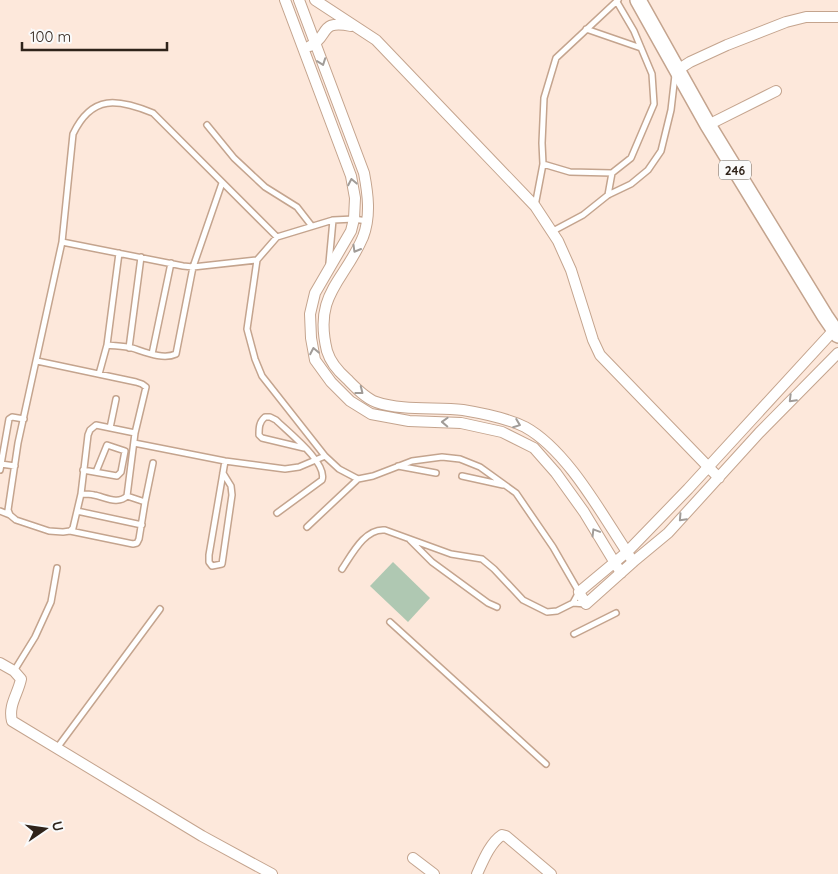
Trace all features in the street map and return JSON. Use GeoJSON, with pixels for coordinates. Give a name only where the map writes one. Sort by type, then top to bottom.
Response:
{"type":"FeatureCollection","features":[{"type":"Feature","properties":{"kind":"main road","name":"246"},"geometry":{"type":"LineString","coordinates":[[638,0],[676,71],[708,125],[836,333]]}},
{"type":"Feature","properties":{"kind":"street"},"geometry":{"type":"LineString","coordinates":[[285,0],[351,176],[355,198],[354,218],[346,241],[315,293],[310,314],[311,338],[315,360],[331,382],[350,401],[371,414],[409,421],[461,422],[502,432],[534,448],[562,481],[584,512],[621,573]]}},
{"type":"Feature","properties":{"kind":"street"},"geometry":{"type":"LineString","coordinates":[[299,0],[364,173],[368,196],[367,221],[363,236],[328,298],[324,315],[324,336],[328,354],[341,373],[358,390],[376,402],[409,408],[463,410],[509,421],[525,428],[545,441],[570,468],[633,562]]}},
{"type":"Feature","properties":{"kind":"street"},"geometry":{"type":"LineString","coordinates":[[314,0],[376,40],[535,206],[553,231],[571,270],[593,340],[600,355],[719,478]]}},
{"type":"Feature","properties":{"kind":"street"},"geometry":{"type":"LineString","coordinates":[[676,71],[690,62],[727,45],[786,22],[806,17],[838,17]]}},
{"type":"Feature","properties":{"kind":"street"},"geometry":{"type":"LineString","coordinates":[[303,49],[315,44],[327,27],[337,23],[356,27]]}},
{"type":"Feature","properties":{"kind":"street"},"geometry":{"type":"LineString","coordinates":[[708,125],[776,91]]}},
{"type":"Feature","properties":{"kind":"street"},"geometry":{"type":"LineString","coordinates":[[836,333],[627,552],[579,592],[586,604],[668,533],[759,433],[838,353]]}},
{"type":"Feature","properties":{"kind":"street"},"geometry":{"type":"LineString","coordinates":[[0,663],[14,671],[21,679],[12,703],[10,714],[12,721],[202,836],[272,874]]}},
{"type":"Feature","properties":{"kind":"street"},"geometry":{"type":"LineString","coordinates":[[477,874],[484,856],[502,835],[506,836],[551,874]]}},
{"type":"Feature","properties":{"kind":"street"},"geometry":{"type":"LineString","coordinates":[[413,858],[434,874]]}},
{"type":"Feature","properties":{"kind":"lane"},"geometry":{"type":"LineString","coordinates":[[535,206],[543,164],[544,98],[556,58],[617,1],[634,31],[652,74],[654,104],[631,158],[612,173],[570,172],[543,164]]}},
{"type":"Feature","properties":{"kind":"lane"},"geometry":{"type":"LineString","coordinates":[[586,29],[641,48]]}},
{"type":"Feature","properties":{"kind":"lane"},"geometry":{"type":"LineString","coordinates":[[553,231],[608,196],[631,184],[648,170],[662,152],[671,110],[676,71]]}},
{"type":"Feature","properties":{"kind":"lane"},"geometry":{"type":"LineString","coordinates":[[10,515],[8,504],[15,466],[51,287],[62,242],[73,134],[83,118],[102,104],[120,102],[153,112],[277,237]]}},
{"type":"Feature","properties":{"kind":"lane"},"geometry":{"type":"LineString","coordinates":[[206,125],[234,158],[265,187],[297,207],[311,225]]}},
{"type":"Feature","properties":{"kind":"lane"},"geometry":{"type":"LineString","coordinates":[[608,196],[612,173]]}},
{"type":"Feature","properties":{"kind":"lane"},"geometry":{"type":"LineString","coordinates":[[107,345],[152,354],[173,356],[177,352],[193,266],[222,183]]}},
{"type":"Feature","properties":{"kind":"lane"},"geometry":{"type":"LineString","coordinates":[[358,479],[339,469],[325,456],[262,376],[247,329],[256,260],[277,237],[311,225],[333,220],[354,218],[367,221]]}},
{"type":"Feature","properties":{"kind":"lane"},"geometry":{"type":"LineString","coordinates":[[330,268],[333,220]]}},
{"type":"Feature","properties":{"kind":"lane"},"geometry":{"type":"LineString","coordinates":[[62,242],[193,266],[256,260]]}},
{"type":"Feature","properties":{"kind":"lane"},"geometry":{"type":"LineString","coordinates":[[99,374],[107,345],[119,253]]}},
{"type":"Feature","properties":{"kind":"lane"},"geometry":{"type":"LineString","coordinates":[[129,348],[141,257]]}},
{"type":"Feature","properties":{"kind":"lane"},"geometry":{"type":"LineString","coordinates":[[152,354],[171,263]]}},
{"type":"Feature","properties":{"kind":"lane"},"geometry":{"type":"LineString","coordinates":[[37,361],[142,384],[146,387],[135,433],[127,496],[123,500],[118,501],[93,494],[81,494]]}},
{"type":"Feature","properties":{"kind":"lane"},"geometry":{"type":"LineString","coordinates":[[110,428],[116,399]]}},
{"type":"Feature","properties":{"kind":"lane"},"geometry":{"type":"LineString","coordinates":[[15,466],[0,467],[9,419],[12,417],[24,419]]}},
{"type":"Feature","properties":{"kind":"lane"},"geometry":{"type":"LineString","coordinates":[[277,513],[322,480],[323,474],[316,460],[304,448],[276,420],[265,417],[262,420],[259,436],[262,438],[304,448]]}},
{"type":"Feature","properties":{"kind":"lane"},"geometry":{"type":"LineString","coordinates":[[70,531],[73,528],[81,494],[90,430],[96,425],[135,433]]}},
{"type":"Feature","properties":{"kind":"lane"},"geometry":{"type":"LineString","coordinates":[[134,443],[225,461],[285,469],[299,467],[325,456]]}},
{"type":"Feature","properties":{"kind":"lane"},"geometry":{"type":"LineString","coordinates":[[84,470],[117,476],[120,474],[125,451],[107,445],[96,472]]}},
{"type":"Feature","properties":{"kind":"lane"},"geometry":{"type":"LineString","coordinates":[[307,527],[358,479],[373,476],[412,460],[442,457],[460,459],[480,467],[516,494],[553,547],[579,592],[573,603]]}},
{"type":"Feature","properties":{"kind":"lane"},"geometry":{"type":"LineString","coordinates":[[223,473],[231,486],[232,495],[222,564],[212,566],[209,562],[209,555],[225,461]]}},
{"type":"Feature","properties":{"kind":"lane"},"geometry":{"type":"LineString","coordinates":[[0,512],[10,515],[24,524],[49,531],[70,531],[133,544],[137,543],[153,463]]}},
{"type":"Feature","properties":{"kind":"lane"},"geometry":{"type":"LineString","coordinates":[[398,466],[436,473]]}},
{"type":"Feature","properties":{"kind":"lane"},"geometry":{"type":"LineString","coordinates":[[462,476],[505,486]]}},
{"type":"Feature","properties":{"kind":"lane"},"geometry":{"type":"LineString","coordinates":[[127,496],[145,502]]}},
{"type":"Feature","properties":{"kind":"lane"},"geometry":{"type":"LineString","coordinates":[[77,512],[142,525]]}},
{"type":"Feature","properties":{"kind":"lane"},"geometry":{"type":"LineString","coordinates":[[342,569],[370,533],[376,529],[385,530],[451,554],[482,559],[523,600],[547,612],[557,611],[573,603],[586,604]]}},
{"type":"Feature","properties":{"kind":"lane"},"geometry":{"type":"LineString","coordinates":[[408,538],[432,562],[488,603],[497,607]]}},
{"type":"Feature","properties":{"kind":"lane"},"geometry":{"type":"LineString","coordinates":[[14,671],[35,637],[51,602],[57,568]]}},
{"type":"Feature","properties":{"kind":"lane"},"geometry":{"type":"LineString","coordinates":[[56,748],[160,609]]}},
{"type":"Feature","properties":{"kind":"lane"},"geometry":{"type":"LineString","coordinates":[[574,634],[616,613]]}},
{"type":"Feature","properties":{"kind":"lane"},"geometry":{"type":"LineString","coordinates":[[390,622],[546,764]]}},
{"type":"Feature","properties":{"kind":"green space"},"geometry":{"type":"Polygon","coordinates":[[[393,562],[430,598],[408,622],[370,586],[393,562]]]}}]}
